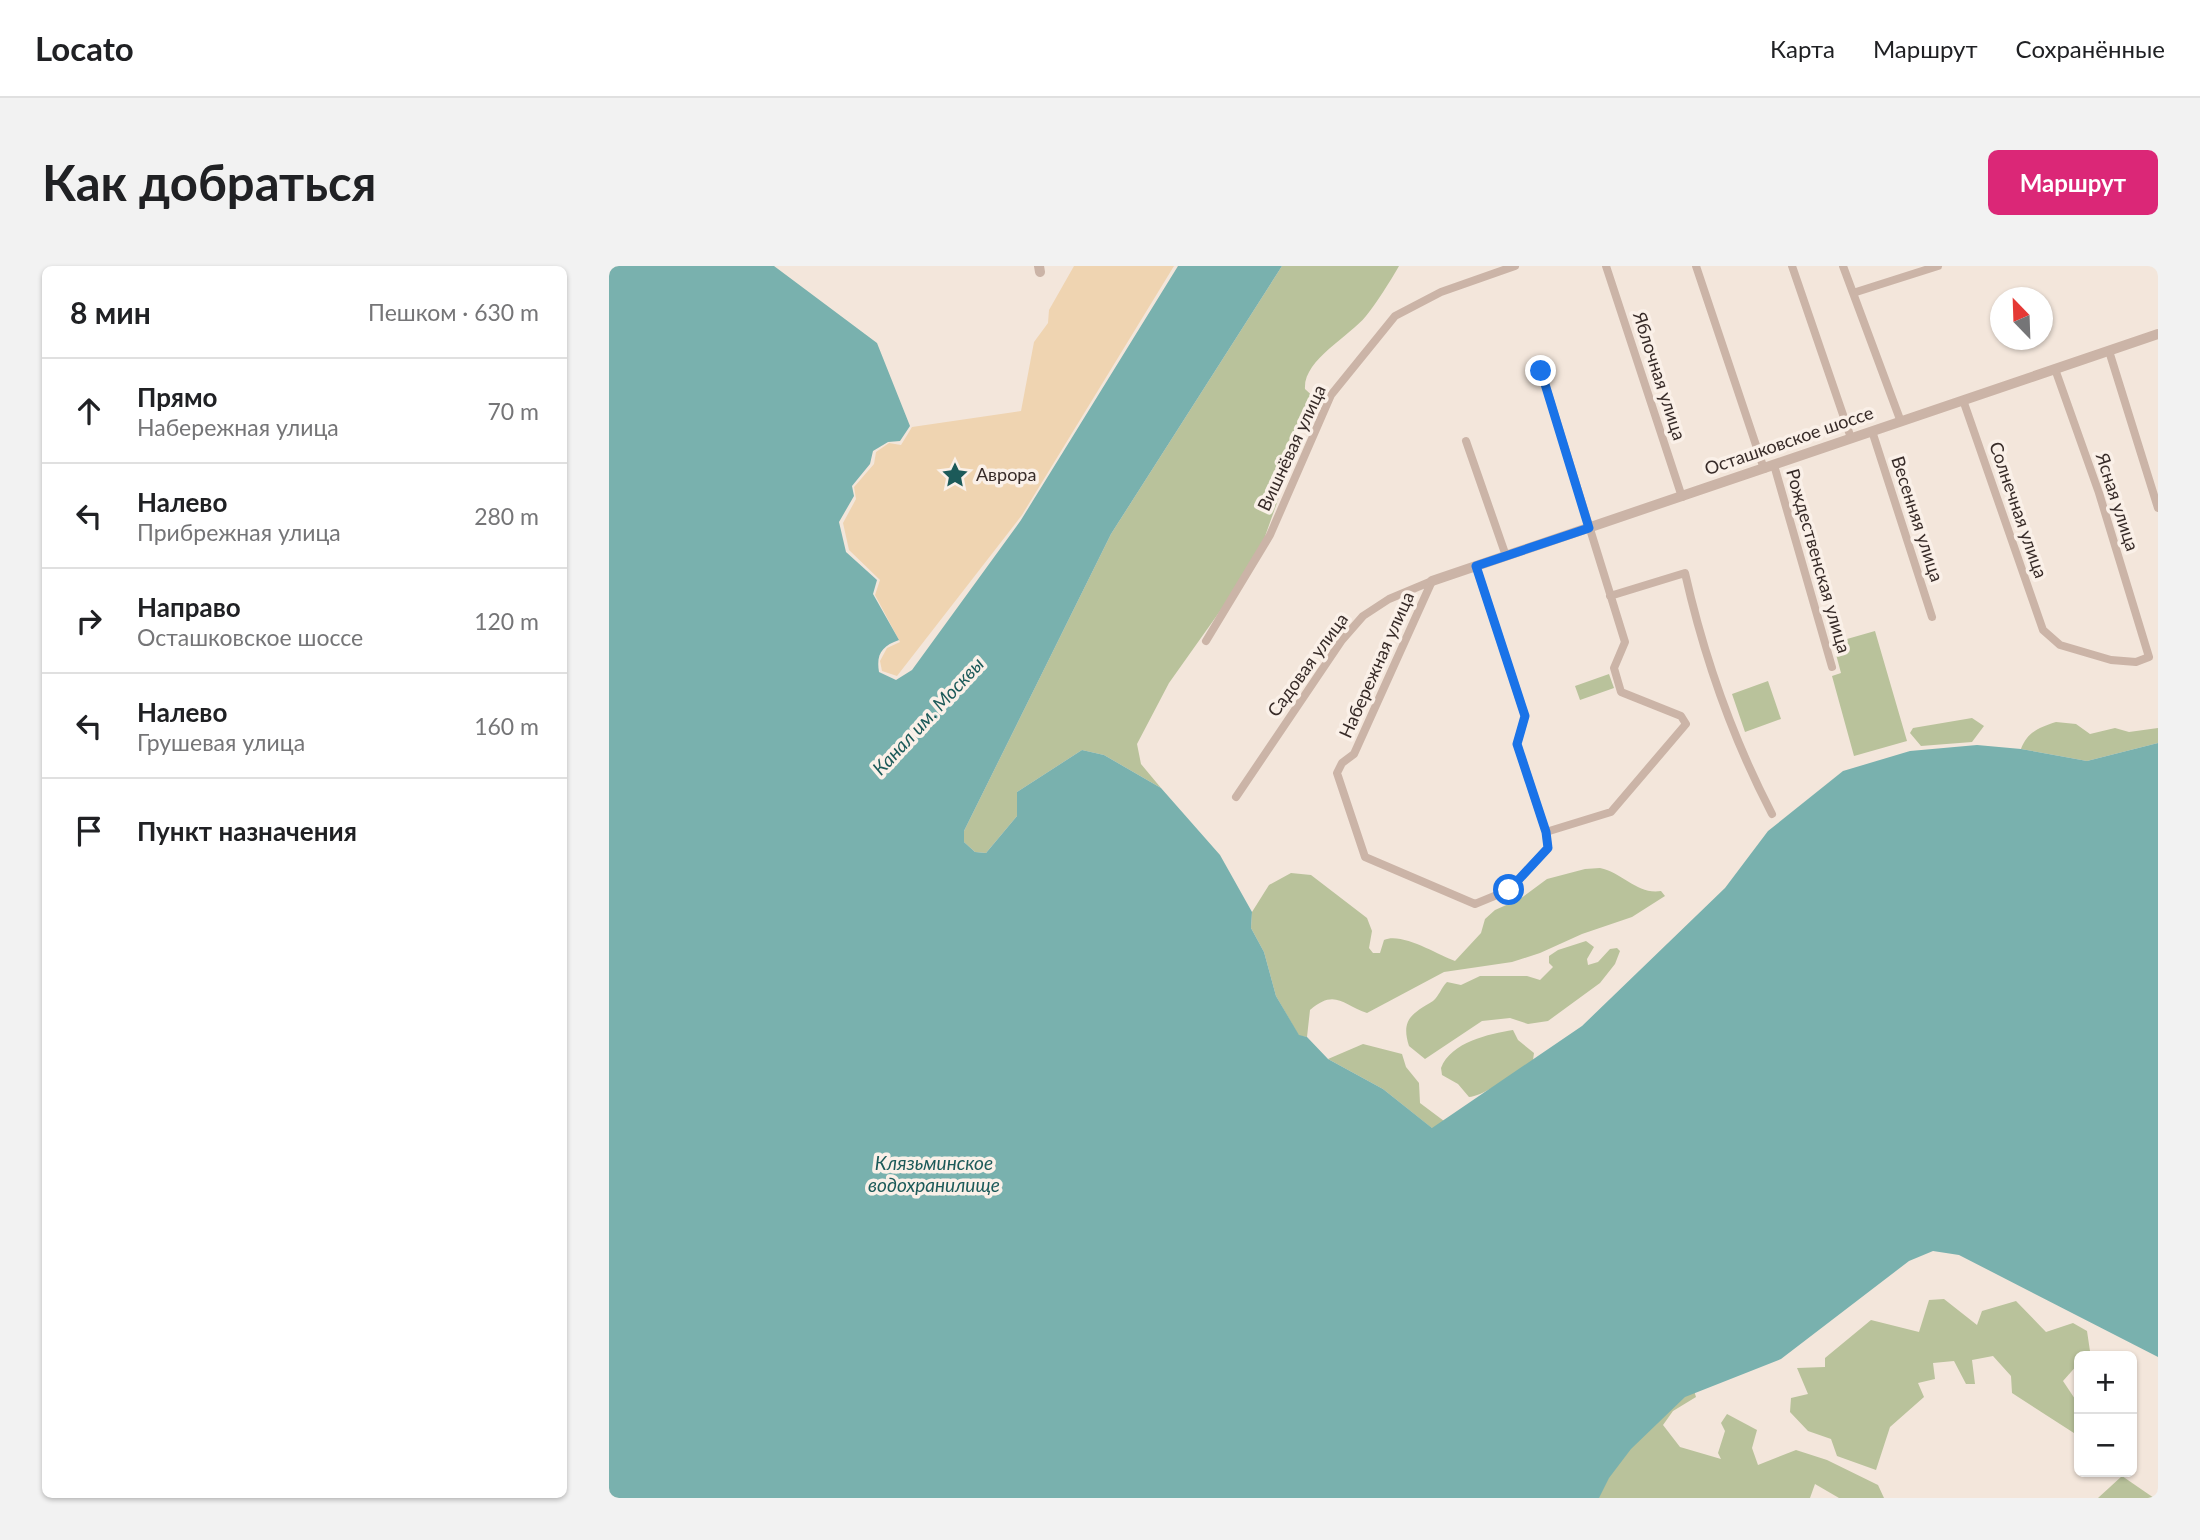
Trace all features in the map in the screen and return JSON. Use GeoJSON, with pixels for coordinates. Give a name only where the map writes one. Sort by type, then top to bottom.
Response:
{"type":"FeatureCollection","features":[{"type":"Feature","properties":{"kind":"street","name":"Вишнёвая улица"},"geometry":{"type":"LineString","coordinates":[[1206,641],[1270,535],[1331,395],[1395,316],[1441,292],[1515,266]]}},
{"type":"Feature","properties":{"kind":"street","name":"Яблочная улица"},"geometry":{"type":"LineString","coordinates":[[1606,266],[1682,496]]}},
{"type":"Feature","properties":{"kind":"street","name":"Рождественская улица"},"geometry":{"type":"LineString","coordinates":[[1696,266],[1769,467],[1832,667]]}},
{"type":"Feature","properties":{"kind":"street"},"geometry":{"type":"LineString","coordinates":[[1792,266],[1851,438]]}},
{"type":"Feature","properties":{"kind":"street"},"geometry":{"type":"LineString","coordinates":[[1843,266],[1901,422]]}},
{"type":"Feature","properties":{"kind":"street"},"geometry":{"type":"LineString","coordinates":[[1853,293],[1938,266]]}},
{"type":"Feature","properties":{"kind":"street","name":"Осташковское шоссе"},"geometry":{"type":"LineString","coordinates":[[1432,581],[2158,334]]}},
{"type":"Feature","properties":{"kind":"street"},"geometry":{"type":"LineString","coordinates":[[2109,351],[2158,508]]}},
{"type":"Feature","properties":{"kind":"street","name":"Ясная улица"},"geometry":{"type":"LineString","coordinates":[[2043,630],[2060,645],[2111,660],[2136,662],[2149,657],[2099,492],[2055,369]]}},
{"type":"Feature","properties":{"kind":"street"},"geometry":{"type":"LineString","coordinates":[[1476,566],[1525,716],[1517,744],[1546,832],[1611,812],[1686,724],[1681,716],[1621,692],[1614,668],[1625,642],[1541,371]]}},
{"type":"Feature","properties":{"kind":"street","name":"Солнечная улица"},"geometry":{"type":"LineString","coordinates":[[1962,400],[2043,630]]}},
{"type":"Feature","properties":{"kind":"street","name":"Весенняя улица"},"geometry":{"type":"LineString","coordinates":[[1872,431],[1932,617]]}},
{"type":"Feature","properties":{"kind":"street"},"geometry":{"type":"LineString","coordinates":[[1466,442],[1506,556]]}},
{"type":"Feature","properties":{"kind":"street"},"geometry":{"type":"LineString","coordinates":[[1610,597],[1685,573],[1696,625],[1741,754],[1772,814]]}},
{"type":"Feature","properties":{"kind":"street","name":"Садовая улица"},"geometry":{"type":"LineString","coordinates":[[1236,797],[1342,640],[1363,616],[1389,599],[1432,581]]}},
{"type":"Feature","properties":{"kind":"street","name":"Набережная улица"},"geometry":{"type":"LineString","coordinates":[[1432,581],[1355,754],[1342,763],[1337,773],[1365,857],[1475,904],[1509,890],[1548,848],[1546,832]]}},
{"type":"Feature","properties":{"kind":"green space"},"geometry":{"type":"Polygon","coordinates":[[[1282,266],[1399,266],[1366,316],[1311,368],[1305,389],[1320,403],[1318,410],[1298,430],[1289,469],[1263,542],[1230,597],[1169,683],[1137,744],[1141,764],[1161,788],[1104,755],[1082,750],[1017,792],[1017,816],[986,853],[975,852],[964,842],[964,831],[1111,534],[1282,266]]]}},
{"type":"Feature","properties":{"kind":"green space"},"geometry":{"type":"Polygon","coordinates":[[[1875,631],[1907,741],[1854,756],[1832,676],[1841,673],[1833,643],[1875,631]]]}},
{"type":"Feature","properties":{"kind":"green space"},"geometry":{"type":"Polygon","coordinates":[[[1609,674],[1614,688],[1580,700],[1575,686],[1609,674]]]}},
{"type":"Feature","properties":{"kind":"green space"},"geometry":{"type":"Polygon","coordinates":[[[1768,681],[1781,719],[1745,732],[1732,694],[1768,681]]]}},
{"type":"Feature","properties":{"kind":"green space"},"geometry":{"type":"Polygon","coordinates":[[[1972,718],[1984,726],[1972,742],[1921,746],[1910,733],[1913,728],[1972,718]]]}},
{"type":"Feature","properties":{"kind":"green space"},"geometry":{"type":"Polygon","coordinates":[[[2056,722],[2076,724],[2090,734],[2115,728],[2129,732],[2158,728],[2158,743],[2087,761],[2021,749],[2035,731],[2056,722]]]}},
{"type":"Feature","properties":{"kind":"green space"},"geometry":{"type":"Polygon","coordinates":[[[1600,868],[1645,890],[1661,891],[1665,896],[1632,917],[1582,934],[1540,953],[1512,962],[1444,972],[1367,1013],[1339,1000],[1326,1000],[1310,1010],[1307,1037],[1299,1036],[1276,996],[1264,952],[1251,928],[1252,912],[1269,885],[1291,873],[1311,875],[1367,918],[1372,931],[1369,948],[1373,953],[1380,953],[1384,940],[1392,938],[1420,945],[1455,961],[1481,933],[1485,919],[1495,910],[1520,899],[1547,879],[1600,868]]]}},
{"type":"Feature","properties":{"kind":"green space"},"geometry":{"type":"Polygon","coordinates":[[[1586,941],[1594,947],[1587,959],[1588,965],[1598,962],[1610,949],[1617,948],[1620,951],[1615,964],[1600,983],[1548,1021],[1528,1024],[1510,1018],[1482,1021],[1425,1059],[1409,1046],[1406,1029],[1410,1018],[1435,999],[1447,982],[1461,985],[1480,976],[1527,976],[1540,980],[1553,967],[1549,963],[1549,956],[1558,950],[1586,941]]]}},
{"type":"Feature","properties":{"kind":"green space"},"geometry":{"type":"Polygon","coordinates":[[[1513,1030],[1518,1040],[1534,1053],[1533,1060],[1501,1082],[1483,1093],[1469,1097],[1458,1084],[1442,1075],[1441,1068],[1446,1059],[1462,1046],[1482,1037],[1513,1030]]]}},
{"type":"Feature","properties":{"kind":"green space"},"geometry":{"type":"Polygon","coordinates":[[[1363,1044],[1402,1054],[1406,1067],[1419,1083],[1420,1103],[1444,1121],[1433,1129],[1383,1089],[1328,1059],[1363,1044]]]}},
{"type":"Feature","properties":{"kind":"green space"},"geometry":{"type":"Polygon","coordinates":[[[1944,1299],[1977,1325],[1982,1311],[2016,1301],[2046,1332],[2073,1323],[2087,1331],[2090,1351],[2074,1351],[2074,1369],[2063,1381],[2074,1398],[2074,1433],[2012,1393],[2011,1376],[1993,1356],[1972,1360],[1975,1384],[1966,1384],[1954,1361],[1933,1363],[1935,1379],[1918,1383],[1924,1397],[1890,1427],[1876,1470],[1837,1456],[1831,1439],[1808,1431],[1790,1412],[1791,1398],[1808,1394],[1797,1368],[1825,1367],[1825,1358],[1871,1320],[1919,1332],[1929,1300],[1944,1299]]]}},
{"type":"Feature","properties":{"kind":"green space"},"geometry":{"type":"Polygon","coordinates":[[[1693,1387],[1696,1397],[1673,1411],[1663,1425],[1680,1447],[1721,1459],[1718,1453],[1725,1431],[1721,1423],[1727,1414],[1757,1430],[1752,1448],[1758,1465],[1796,1450],[1827,1460],[1878,1485],[1884,1498],[1839,1498],[1815,1484],[1810,1498],[1588,1498],[1609,1459],[1693,1387]]]}},
{"type":"Feature","properties":{"kind":"green space"},"geometry":{"type":"Polygon","coordinates":[[[2123,1477],[2154,1498],[2098,1498],[2123,1477]]]}},
{"type":"Feature","properties":{"kind":"sand","name":"Аврора"},"geometry":{"type":"Polygon","coordinates":[[[1074,266],[1174,266],[1022,515],[897,676],[882,671],[880,661],[887,648],[900,642],[875,595],[880,580],[849,550],[843,523],[856,499],[854,487],[874,464],[876,452],[889,443],[901,445],[912,427],[1021,411],[1034,342],[1048,323],[1049,310],[1074,266]]]}},
{"type":"Feature","properties":{"kind":"water","name":"Клязьминское водохранилище"},"geometry":{"type":"Polygon","coordinates":[[[609,266],[774,266],[877,343],[910,426],[900,441],[888,442],[873,451],[870,464],[852,486],[854,496],[839,522],[846,552],[877,580],[873,594],[899,640],[884,648],[878,660],[879,672],[896,680],[912,670],[1021,520],[1178,266],[1282,266],[1111,534],[964,831],[964,842],[975,852],[986,853],[1017,816],[1017,792],[1082,750],[1104,755],[1161,788],[1220,855],[1252,912],[1251,928],[1264,952],[1276,996],[1299,1035],[1307,1037],[1328,1059],[1383,1089],[1432,1128],[1582,1026],[1725,888],[1768,831],[1843,771],[1910,751],[1977,745],[2021,749],[2087,761],[2158,743],[2158,1357],[1959,1255],[1933,1251],[1909,1261],[1781,1359],[1685,1397],[1631,1449],[1609,1478],[1599,1498],[609,1498],[609,266]]]}},
{"type":"Feature","properties":{"kind":"place","name":"Аврора"},"geometry":{"type":"Point","coordinates":[955,475]}},
{"type":"Feature","properties":{"kind":"route"},"geometry":{"type":"LineString","coordinates":[[1509,890],[1548,848],[1546,832],[1517,744],[1525,716],[1476,566],[1589,528],[1541,371]]}},
{"type":"Feature","properties":{"kind":"water label","name":"Канал им. Москвы"},"geometry":{"type":"Point","coordinates":[928,716]}}]}
